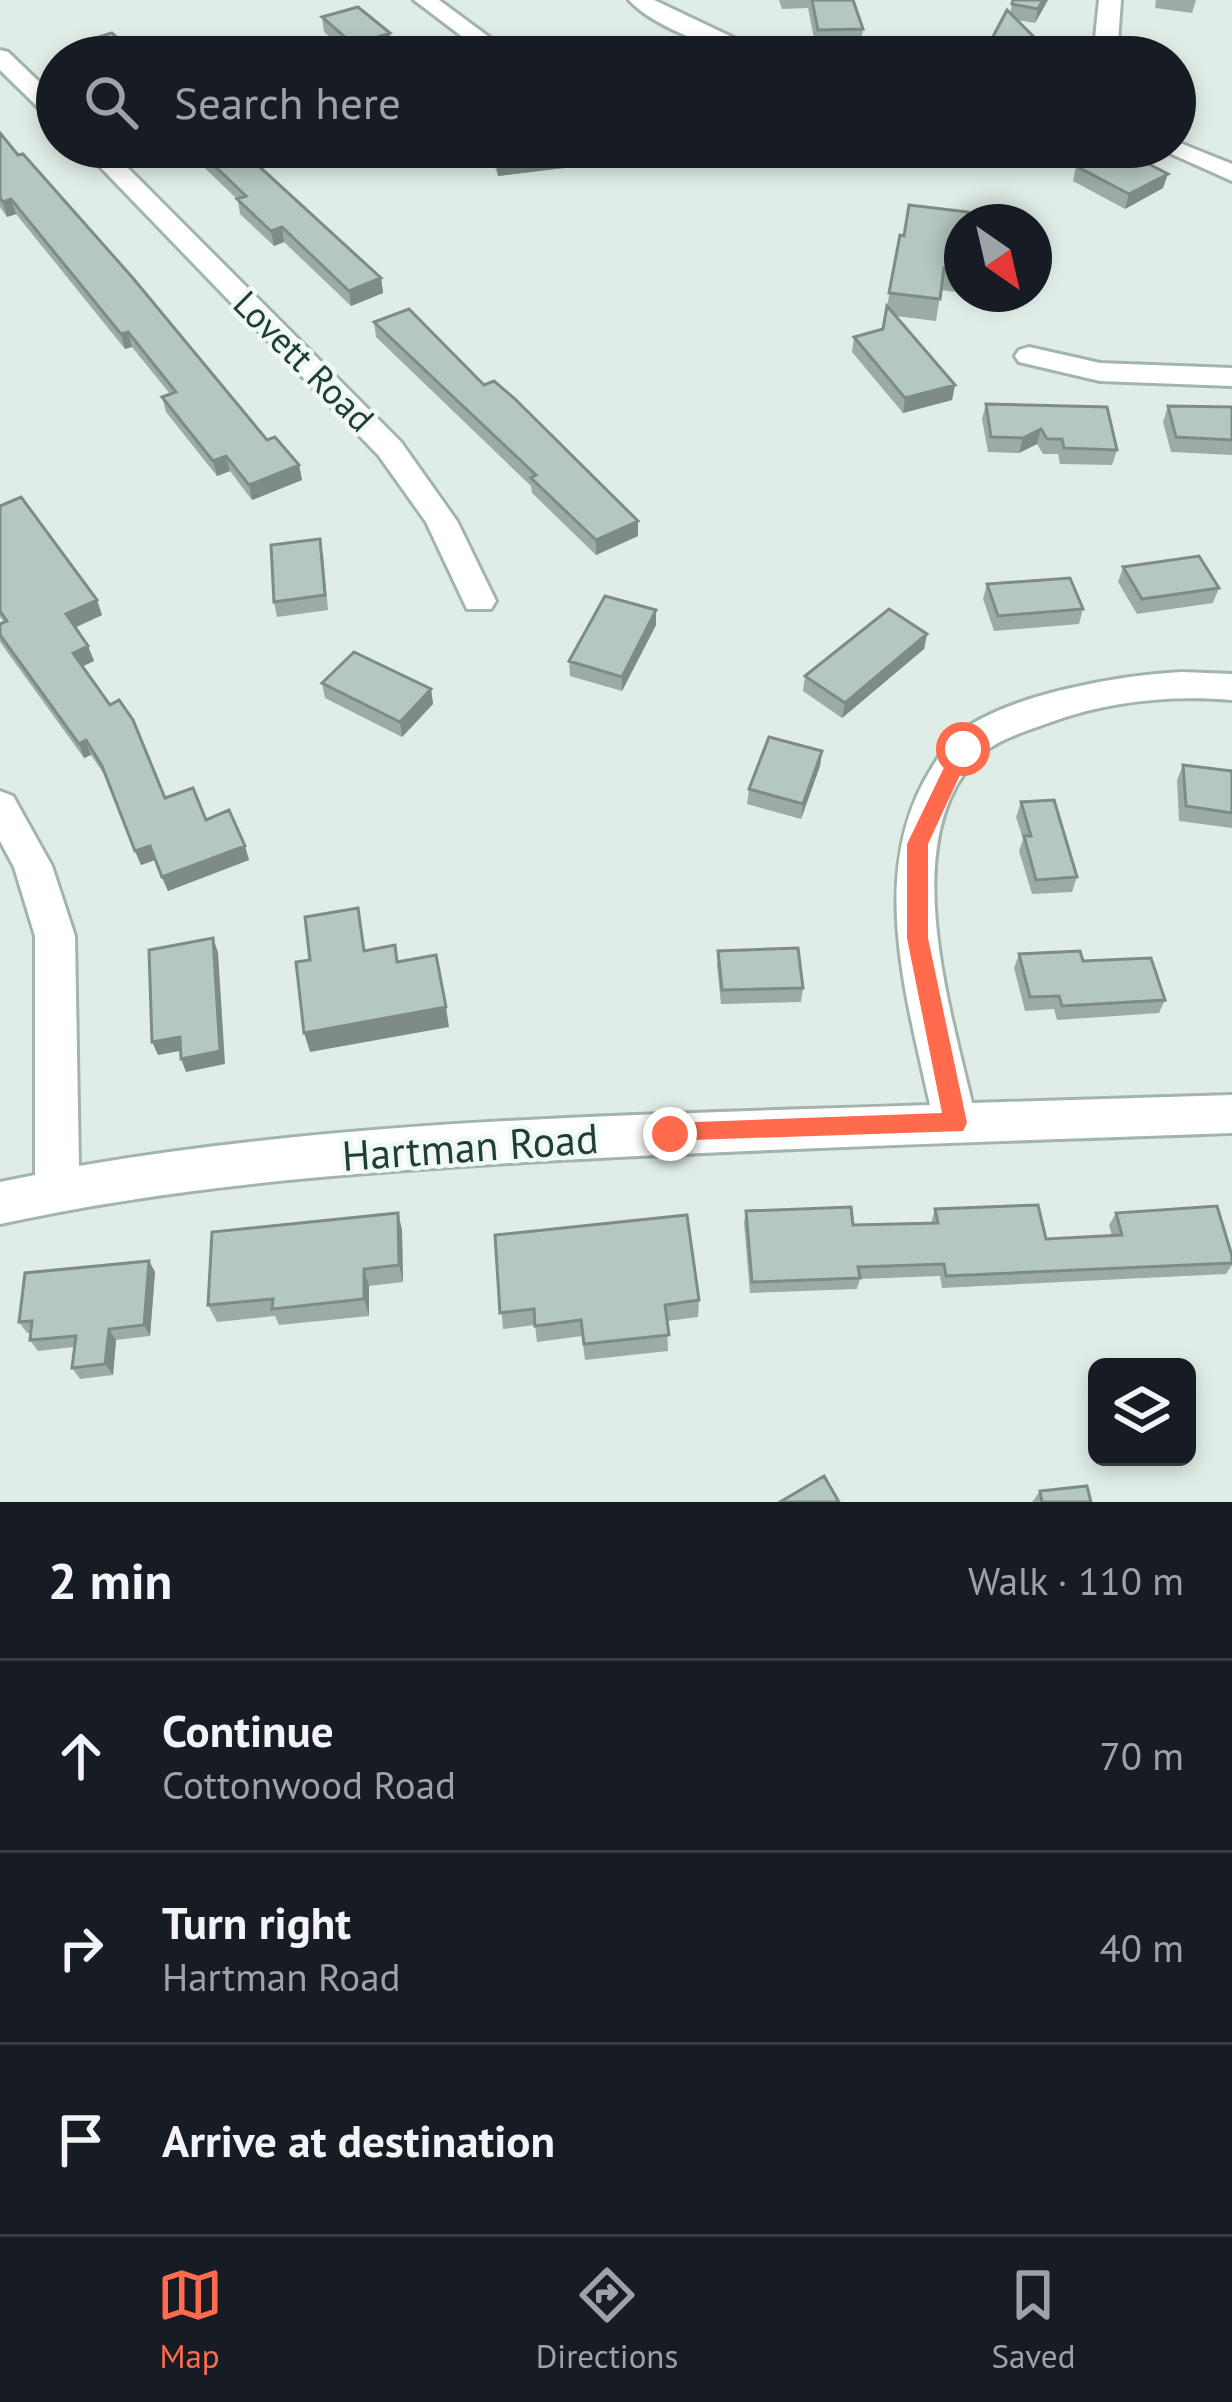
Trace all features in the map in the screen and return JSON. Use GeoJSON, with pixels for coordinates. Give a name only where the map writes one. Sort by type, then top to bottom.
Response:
{"type":"FeatureCollection","features":[{"type":"Feature","properties":{"kind":"street"},"geometry":{"type":"LineString","coordinates":[[424,0],[475,36]]}},
{"type":"Feature","properties":{"kind":"street"},"geometry":{"type":"LineString","coordinates":[[640,0],[718,36]]}},
{"type":"Feature","properties":{"kind":"street"},"geometry":{"type":"LineString","coordinates":[[1107,36],[1110,0]]}},
{"type":"Feature","properties":{"kind":"street"},"geometry":{"type":"LineString","coordinates":[[0,57],[36,92]]}},
{"type":"Feature","properties":{"kind":"street"},"geometry":{"type":"LineString","coordinates":[[1196,158],[1232,173]]}},
{"type":"Feature","properties":{"kind":"street","name":"Lovett Road"},"geometry":{"type":"LineString","coordinates":[[114,168],[390,448],[434,503],[465,559],[479,601]]}},
{"type":"Feature","properties":{"kind":"street"},"geometry":{"type":"LineString","coordinates":[[1029,356],[1100,372],[1232,377]]}},
{"type":"Feature","properties":{"kind":"street"},"geometry":{"type":"LineString","coordinates":[[955,1123],[917,938],[918,844],[963,749],[1070,700],[1208,684],[1232,687]]}},
{"type":"Feature","properties":{"kind":"street"},"geometry":{"type":"LineString","coordinates":[[0,806],[33,866],[55,936],[57,1189]]}},
{"type":"Feature","properties":{"kind":"street","name":"Hartman Road"},"geometry":{"type":"LineString","coordinates":[[0,1203],[57,1189],[361,1152],[1232,1114]]}},
{"type":"Feature","properties":{"kind":"building"},"geometry":{"type":"Polygon","coordinates":[[[812,0],[853,0],[863,29],[818,30],[812,0]]]}},
{"type":"Feature","properties":{"kind":"building"},"geometry":{"type":"Polygon","coordinates":[[[1013,0],[1043,0],[1038,9],[1012,4],[1013,0]]]}},
{"type":"Feature","properties":{"kind":"building"},"geometry":{"type":"Polygon","coordinates":[[[358,7],[390,33],[344,36],[322,17],[358,7]]]}},
{"type":"Feature","properties":{"kind":"building"},"geometry":{"type":"Polygon","coordinates":[[[1007,10],[1033,36],[993,36],[1007,10]]]}},
{"type":"Feature","properties":{"kind":"building"},"geometry":{"type":"Polygon","coordinates":[[[0,133],[132,277],[267,440],[275,437],[299,465],[249,485],[226,456],[213,461],[162,397],[176,392],[128,332],[121,334],[11,199],[3,202],[0,198],[0,133]]]}},
{"type":"Feature","properties":{"kind":"building"},"geometry":{"type":"Polygon","coordinates":[[[217,168],[261,168],[381,278],[349,291],[282,227],[271,231],[237,199],[246,196],[217,168]]]}},
{"type":"Feature","properties":{"kind":"building"},"geometry":{"type":"Polygon","coordinates":[[[1080,168],[1156,168],[1168,174],[1129,194],[1080,168]]]}},
{"type":"Feature","properties":{"kind":"building"},"geometry":{"type":"Polygon","coordinates":[[[909,205],[944,209],[940,299],[889,293],[900,235],[904,236],[909,205]]]}},
{"type":"Feature","properties":{"kind":"building"},"geometry":{"type":"Polygon","coordinates":[[[887,306],[955,385],[905,398],[854,337],[883,329],[887,306]]]}},
{"type":"Feature","properties":{"kind":"building"},"geometry":{"type":"Polygon","coordinates":[[[409,309],[484,385],[494,381],[514,398],[638,521],[596,540],[531,478],[536,475],[374,322],[409,309]]]}},
{"type":"Feature","properties":{"kind":"building"},"geometry":{"type":"Polygon","coordinates":[[[986,404],[1107,407],[1117,450],[1064,448],[1062,439],[1047,439],[1041,429],[1023,438],[991,437],[986,404]]]}},
{"type":"Feature","properties":{"kind":"building"},"geometry":{"type":"Polygon","coordinates":[[[1168,406],[1232,407],[1232,440],[1176,437],[1168,406]]]}},
{"type":"Feature","properties":{"kind":"building"},"geometry":{"type":"Polygon","coordinates":[[[21,497],[97,600],[66,614],[88,646],[73,653],[110,705],[119,700],[133,720],[165,798],[193,788],[206,820],[229,810],[245,846],[162,877],[150,846],[135,851],[102,766],[86,740],[79,744],[0,635],[0,624],[7,621],[0,611],[0,506],[21,497]]]}},
{"type":"Feature","properties":{"kind":"building"},"geometry":{"type":"Polygon","coordinates":[[[320,539],[325,595],[274,602],[271,545],[320,539]]]}},
{"type":"Feature","properties":{"kind":"building"},"geometry":{"type":"Polygon","coordinates":[[[1199,556],[1219,588],[1142,599],[1123,567],[1199,556]]]}},
{"type":"Feature","properties":{"kind":"building"},"geometry":{"type":"Polygon","coordinates":[[[1070,578],[1083,609],[998,616],[987,584],[1070,578]]]}},
{"type":"Feature","properties":{"kind":"building"},"geometry":{"type":"Polygon","coordinates":[[[605,596],[656,610],[622,677],[569,661],[605,596]]]}},
{"type":"Feature","properties":{"kind":"building"},"geometry":{"type":"Polygon","coordinates":[[[889,609],[927,634],[845,703],[805,676],[889,609]]]}},
{"type":"Feature","properties":{"kind":"building"},"geometry":{"type":"Polygon","coordinates":[[[354,652],[431,689],[400,722],[322,683],[354,652]]]}},
{"type":"Feature","properties":{"kind":"building"},"geometry":{"type":"Polygon","coordinates":[[[769,737],[822,751],[803,804],[749,789],[769,737]]]}},
{"type":"Feature","properties":{"kind":"building"},"geometry":{"type":"Polygon","coordinates":[[[1183,765],[1232,771],[1232,813],[1186,806],[1183,765]]]}},
{"type":"Feature","properties":{"kind":"building"},"geometry":{"type":"Polygon","coordinates":[[[1054,800],[1077,877],[1036,880],[1021,802],[1054,800]]]}},
{"type":"Feature","properties":{"kind":"building"},"geometry":{"type":"Polygon","coordinates":[[[358,908],[364,951],[395,945],[397,962],[436,955],[446,1007],[304,1033],[296,962],[310,960],[305,917],[358,908]]]}},
{"type":"Feature","properties":{"kind":"building"},"geometry":{"type":"Polygon","coordinates":[[[213,938],[220,1051],[181,1059],[180,1037],[152,1042],[149,950],[213,938]]]}},
{"type":"Feature","properties":{"kind":"building"},"geometry":{"type":"Polygon","coordinates":[[[798,948],[803,988],[722,990],[718,951],[798,948]]]}},
{"type":"Feature","properties":{"kind":"building"},"geometry":{"type":"Polygon","coordinates":[[[1080,951],[1083,961],[1151,958],[1165,1000],[1062,1006],[1059,996],[1030,997],[1019,954],[1080,951]]]}},
{"type":"Feature","properties":{"kind":"building"},"geometry":{"type":"Polygon","coordinates":[[[1038,1205],[1046,1239],[1122,1235],[1116,1213],[1217,1206],[1232,1263],[946,1276],[944,1264],[858,1267],[860,1278],[752,1282],[746,1211],[851,1207],[853,1225],[938,1223],[935,1209],[1038,1205]]]}},
{"type":"Feature","properties":{"kind":"building"},"geometry":{"type":"Polygon","coordinates":[[[398,1213],[399,1265],[364,1269],[364,1299],[272,1309],[273,1299],[208,1305],[212,1232],[398,1213]]]}},
{"type":"Feature","properties":{"kind":"building"},"geometry":{"type":"Polygon","coordinates":[[[687,1215],[699,1300],[665,1305],[669,1335],[584,1344],[581,1320],[535,1326],[534,1309],[500,1313],[495,1235],[687,1215]]]}},
{"type":"Feature","properties":{"kind":"building"},"geometry":{"type":"Polygon","coordinates":[[[149,1261],[144,1325],[109,1329],[105,1364],[72,1368],[76,1336],[30,1340],[32,1321],[19,1322],[25,1273],[149,1261]]]}},
{"type":"Feature","properties":{"kind":"building"},"geometry":{"type":"Polygon","coordinates":[[[824,1476],[839,1502],[780,1502],[824,1476]]]}},
{"type":"Feature","properties":{"kind":"building"},"geometry":{"type":"Polygon","coordinates":[[[1087,1486],[1091,1502],[1042,1502],[1040,1491],[1087,1486]]]}},
{"type":"Feature","properties":{"kind":"route"},"geometry":{"type":"LineString","coordinates":[[670,1134],[955,1123],[917,938],[918,844],[963,749]]}}]}
